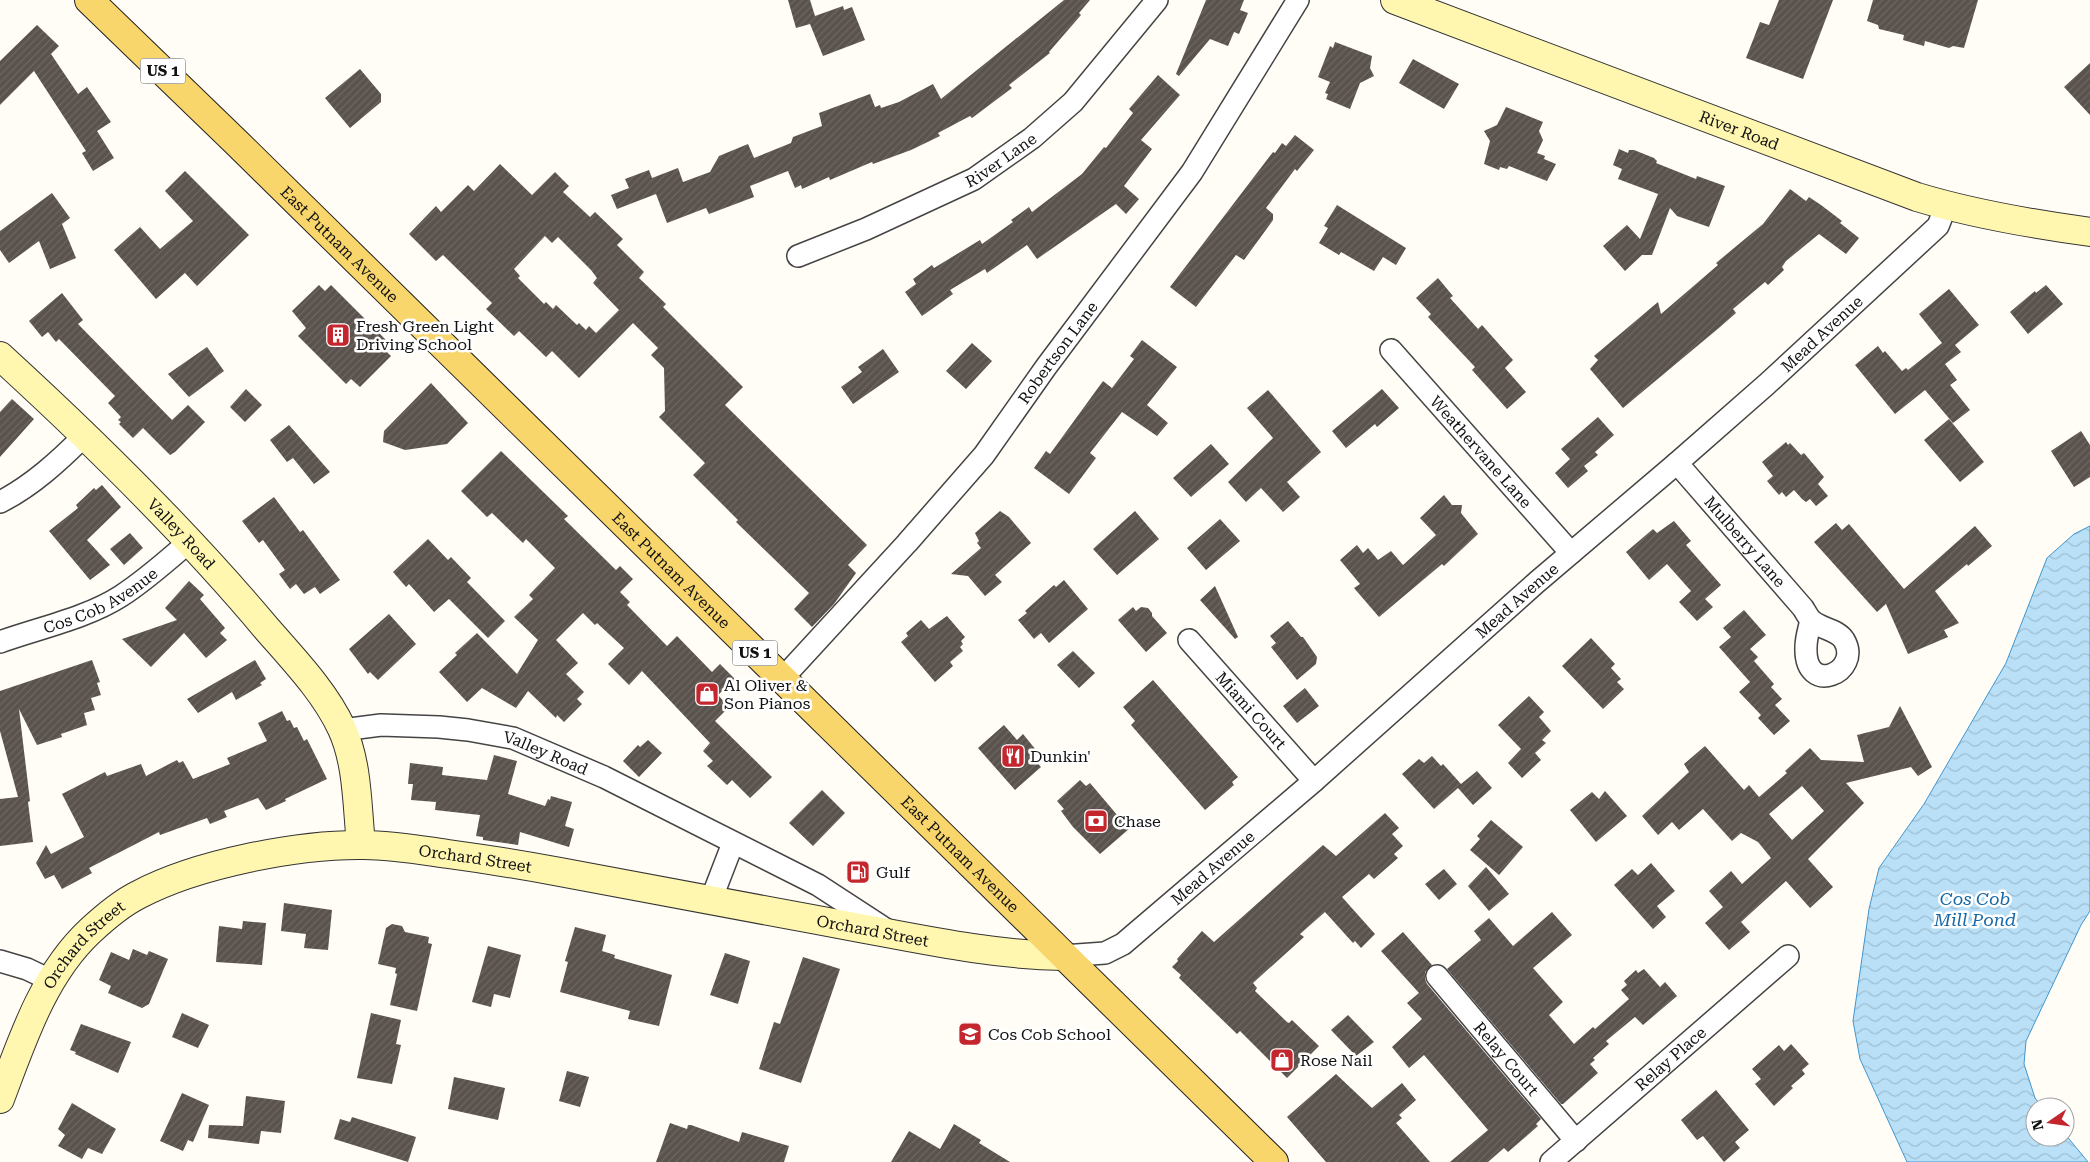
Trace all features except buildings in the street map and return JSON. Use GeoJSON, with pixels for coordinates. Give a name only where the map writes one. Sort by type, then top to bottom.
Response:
{"type":"FeatureCollection","features":[{"type":"Feature","properties":{"kind":"main road","name":"East Putnam Avenue"},"geometry":{"type":"LineString","coordinates":[[89,0],[209,115],[1274,1162]]}},
{"type":"Feature","properties":{"kind":"main road","name":"River Road"},"geometry":{"type":"LineString","coordinates":[[1396,0],[1908,194],[1946,206],[2012,220],[2090,232]]}},
{"type":"Feature","properties":{"kind":"main road","name":"Valley Road"},"geometry":{"type":"LineString","coordinates":[[0,356],[85,435],[190,541],[240,596],[310,680],[342,730],[353,767],[361,844]]}},
{"type":"Feature","properties":{"kind":"main road","name":"Orchard Street"},"geometry":{"type":"LineString","coordinates":[[0,1099],[50,980],[78,943],[114,910],[135,896],[158,886],[220,865],[256,857],[320,848],[361,844],[406,848],[516,864],[972,948],[1037,956],[1063,956]]}},
{"type":"Feature","properties":{"kind":"street","name":"River Lane"},"geometry":{"type":"LineString","coordinates":[[798,256],[866,228],[974,179],[1032,138],[1073,102],[1157,0]]}},
{"type":"Feature","properties":{"kind":"street","name":"Robertson Lane"},"geometry":{"type":"LineString","coordinates":[[782,679],[901,550],[984,454],[1046,367],[1192,172],[1298,0]]}},
{"type":"Feature","properties":{"kind":"street","name":"Mead Avenue"},"geometry":{"type":"LineString","coordinates":[[1063,956],[1105,953],[1123,944],[1314,781],[1571,553],[1767,384],[1938,226],[1946,206]]}},
{"type":"Feature","properties":{"kind":"street","name":"Weathervane Lane"},"geometry":{"type":"LineString","coordinates":[[1391,350],[1571,553]]}},
{"type":"Feature","properties":{"kind":"street"},"geometry":{"type":"LineString","coordinates":[[0,502],[32,482],[63,457],[85,435]]}},
{"type":"Feature","properties":{"kind":"street","name":"Mulberry Lane"},"geometry":{"type":"LineString","coordinates":[[1677,463],[1803,608],[1811,620]]}},
{"type":"Feature","properties":{"kind":"street","name":"Cos Cob Avenue"},"geometry":{"type":"LineString","coordinates":[[0,642],[106,604],[145,579],[190,541]]}},
{"type":"Feature","properties":{"kind":"street","name":"Miami Court"},"geometry":{"type":"LineString","coordinates":[[1189,640],[1314,781]]}},
{"type":"Feature","properties":{"kind":"street","name":"Valley Road"},"geometry":{"type":"LineString","coordinates":[[342,730],[381,725],[439,727],[513,738],[604,777],[818,885],[893,934]]}},
{"type":"Feature","properties":{"kind":"street"},"geometry":{"type":"LineString","coordinates":[[711,900],[733,843]]}},
{"type":"Feature","properties":{"kind":"street","name":"Relay Place"},"geometry":{"type":"LineString","coordinates":[[1551,1162],[1788,956]]}},
{"type":"Feature","properties":{"kind":"street"},"geometry":{"type":"LineString","coordinates":[[0,961],[27,969],[50,980]]}},
{"type":"Feature","properties":{"kind":"street","name":"Relay Court"},"geometry":{"type":"LineString","coordinates":[[1437,976],[1576,1141]]}},
{"type":"Feature","properties":{"kind":"water","name":"Cos Cob Mill Pond"},"geometry":{"type":"Polygon","coordinates":[[[2090,526],[2090,911],[2081,925],[2026,1041],[2024,1064],[2035,1097],[2025,1097],[2025,1147],[2075,1146],[2088,1162],[1907,1162],[1860,1059],[1853,1021],[1869,909],[1879,868],[1924,804],[2006,663],[2047,558],[2074,534],[2090,526]]]}},
{"type":"Feature","properties":{"kind":"place","name":"Fresh Green Light Driving School"},"geometry":{"type":"Point","coordinates":[338,335]}},
{"type":"Feature","properties":{"kind":"place","name":"Al Oliver & Son Pianos"},"geometry":{"type":"Point","coordinates":[707,694]}},
{"type":"Feature","properties":{"kind":"place","name":"Dunkin'"},"geometry":{"type":"Point","coordinates":[1013,756]}},
{"type":"Feature","properties":{"kind":"place","name":"Chase"},"geometry":{"type":"Point","coordinates":[1096,821]}},
{"type":"Feature","properties":{"kind":"place","name":"Gulf"},"geometry":{"type":"Point","coordinates":[858,872]}},
{"type":"Feature","properties":{"kind":"place","name":"Cos Cob School"},"geometry":{"type":"Point","coordinates":[970,1034]}},
{"type":"Feature","properties":{"kind":"place","name":"Rose Nail"},"geometry":{"type":"Point","coordinates":[1282,1060]}}]}
